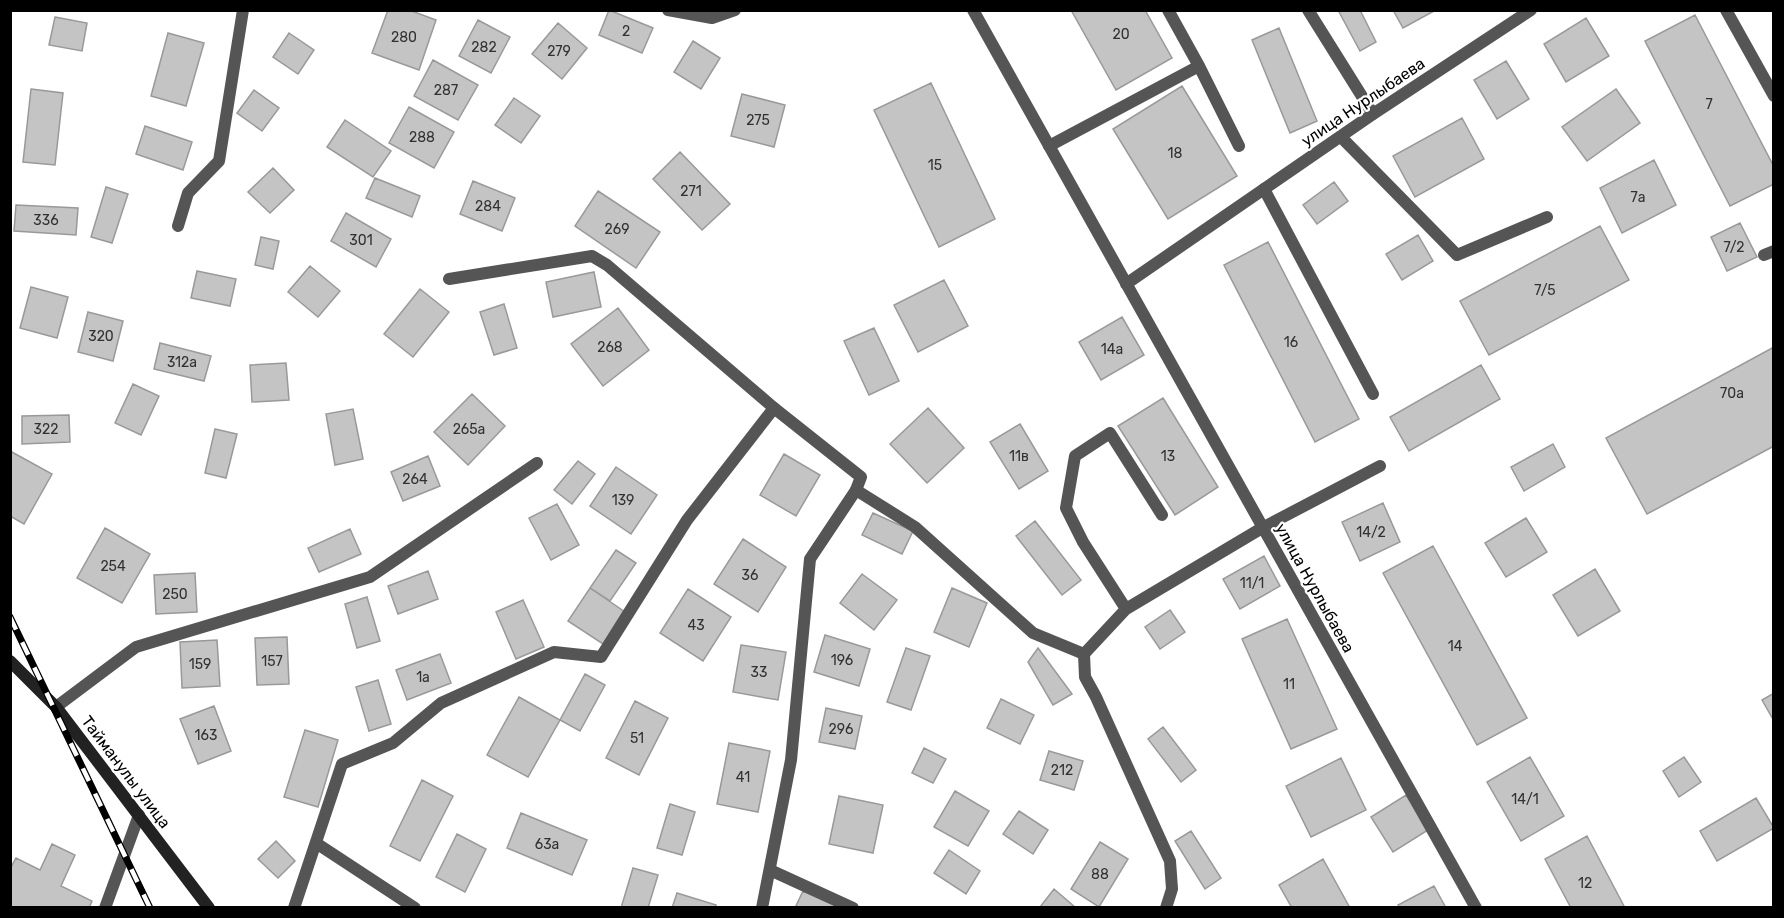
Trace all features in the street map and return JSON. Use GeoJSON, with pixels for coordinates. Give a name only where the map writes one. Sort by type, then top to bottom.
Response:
{"type":"FeatureCollection","features":[{"type":"Feature","properties":{"kind":"street"},"geometry":{"type":"LineString","coordinates":[[178,226],[188,193],[219,160],[243,10]]}},
{"type":"Feature","properties":{"kind":"street"},"geometry":{"type":"LineString","coordinates":[[668,10],[712,18],[735,10]]}},
{"type":"Feature","properties":{"kind":"street","name":"улица Нурлыбаева"},"geometry":{"type":"LineString","coordinates":[[973,10],[1476,908]]}},
{"type":"Feature","properties":{"kind":"street"},"geometry":{"type":"LineString","coordinates":[[1168,10],[1239,146]]}},
{"type":"Feature","properties":{"kind":"street"},"geometry":{"type":"LineString","coordinates":[[1308,10],[1373,114]]}},
{"type":"Feature","properties":{"kind":"street","name":"улица Нурлыбаева"},"geometry":{"type":"LineString","coordinates":[[1126,284],[1373,114],[1531,10]]}},
{"type":"Feature","properties":{"kind":"street"},"geometry":{"type":"LineString","coordinates":[[1726,10],[1773,96]]}},
{"type":"Feature","properties":{"kind":"street"},"geometry":{"type":"LineString","coordinates":[[1049,146],[1199,66]]}},
{"type":"Feature","properties":{"kind":"street"},"geometry":{"type":"LineString","coordinates":[[1341,137],[1457,255],[1547,217]]}},
{"type":"Feature","properties":{"kind":"street"},"geometry":{"type":"LineString","coordinates":[[1263,189],[1373,394]]}},
{"type":"Feature","properties":{"kind":"street"},"geometry":{"type":"LineString","coordinates":[[449,279],[592,256],[607,265],[774,408],[861,477],[856,490],[810,559],[790,760],[762,908]]}},
{"type":"Feature","properties":{"kind":"street"},"geometry":{"type":"LineString","coordinates":[[294,908],[342,764],[393,743],[441,703],[554,652],[602,657],[687,520],[774,408]]}},
{"type":"Feature","properties":{"kind":"street"},"geometry":{"type":"LineString","coordinates":[[1126,609],[1083,542],[1066,508],[1075,456],[1110,433],[1162,515]]}},
{"type":"Feature","properties":{"kind":"street"},"geometry":{"type":"LineString","coordinates":[[56,707],[136,647],[370,577],[537,463]]}},
{"type":"Feature","properties":{"kind":"street"},"geometry":{"type":"LineString","coordinates":[[1166,908],[1172,889],[1170,861],[1096,697],[1084,676],[1084,654],[1126,609],[1262,528],[1380,466]]}},
{"type":"Feature","properties":{"kind":"street"},"geometry":{"type":"LineString","coordinates":[[856,490],[915,527],[1033,633],[1084,654]]}},
{"type":"Feature","properties":{"kind":"street","name":"Тайманулы улица"},"geometry":{"type":"LineString","coordinates":[[10,661],[56,707],[209,908]]}},
{"type":"Feature","properties":{"kind":"street"},"geometry":{"type":"LineString","coordinates":[[105,908],[139,816]]}},
{"type":"Feature","properties":{"kind":"street"},"geometry":{"type":"LineString","coordinates":[[316,843],[415,908]]}},
{"type":"Feature","properties":{"kind":"street"},"geometry":{"type":"LineString","coordinates":[[770,870],[853,908]]}},
{"type":"Feature","properties":{"kind":"building"},"geometry":{"type":"Polygon","coordinates":[[[388,10],[409,10],[436,20],[419,70],[372,53],[388,10]]]}},
{"type":"Feature","properties":{"kind":"building"},"geometry":{"type":"Polygon","coordinates":[[[609,10],[653,28],[642,53],[599,35],[609,10]]]}},
{"type":"Feature","properties":{"kind":"building"},"geometry":{"type":"Polygon","coordinates":[[[1071,10],[1145,10],[1172,58],[1116,90],[1071,10]]]}},
{"type":"Feature","properties":{"kind":"building"},"geometry":{"type":"Polygon","coordinates":[[[1338,10],[1360,10],[1376,42],[1360,51],[1338,10]]]}},
{"type":"Feature","properties":{"kind":"building"},"geometry":{"type":"Polygon","coordinates":[[[1393,10],[1433,10],[1434,11],[1403,28],[1393,10]]]}},
{"type":"Feature","properties":{"kind":"building"},"geometry":{"type":"Polygon","coordinates":[[[1695,15],[1774,167],[1774,184],[1730,206],[1645,41],[1695,15]]]}},
{"type":"Feature","properties":{"kind":"building"},"geometry":{"type":"Polygon","coordinates":[[[55,17],[87,23],[82,51],[49,45],[55,17]]]}},
{"type":"Feature","properties":{"kind":"building"},"geometry":{"type":"Polygon","coordinates":[[[1586,18],[1609,56],[1566,82],[1544,44],[1586,18]]]}},
{"type":"Feature","properties":{"kind":"building"},"geometry":{"type":"Polygon","coordinates":[[[478,20],[510,37],[491,73],[459,56],[478,20]]]}},
{"type":"Feature","properties":{"kind":"building"},"geometry":{"type":"Polygon","coordinates":[[[558,23],[587,48],[562,79],[532,54],[558,23]]]}},
{"type":"Feature","properties":{"kind":"building"},"geometry":{"type":"Polygon","coordinates":[[[1279,28],[1317,121],[1290,133],[1252,40],[1279,28]]]}},
{"type":"Feature","properties":{"kind":"building"},"geometry":{"type":"Polygon","coordinates":[[[168,33],[204,43],[186,106],[151,96],[168,33]]]}},
{"type":"Feature","properties":{"kind":"building"},"geometry":{"type":"Polygon","coordinates":[[[289,33],[314,50],[298,74],[273,57],[289,33]]]}},
{"type":"Feature","properties":{"kind":"building"},"geometry":{"type":"Polygon","coordinates":[[[693,41],[720,58],[701,89],[674,72],[693,41]]]}},
{"type":"Feature","properties":{"kind":"building"},"geometry":{"type":"Polygon","coordinates":[[[433,60],[478,85],[458,120],[414,96],[433,60]]]}},
{"type":"Feature","properties":{"kind":"building"},"geometry":{"type":"Polygon","coordinates":[[[1506,61],[1529,99],[1497,119],[1474,80],[1506,61]]]}},
{"type":"Feature","properties":{"kind":"building"},"geometry":{"type":"Polygon","coordinates":[[[931,83],[995,219],[939,247],[874,110],[931,83]]]}},
{"type":"Feature","properties":{"kind":"building"},"geometry":{"type":"Polygon","coordinates":[[[1182,86],[1237,176],[1168,219],[1113,129],[1182,86]]]}},
{"type":"Feature","properties":{"kind":"building"},"geometry":{"type":"Polygon","coordinates":[[[31,89],[63,93],[55,165],[23,162],[31,89]]]}},
{"type":"Feature","properties":{"kind":"building"},"geometry":{"type":"Polygon","coordinates":[[[1616,89],[1640,123],[1587,161],[1562,127],[1616,89]]]}},
{"type":"Feature","properties":{"kind":"building"},"geometry":{"type":"Polygon","coordinates":[[[254,90],[279,108],[262,131],[237,113],[254,90]]]}},
{"type":"Feature","properties":{"kind":"building"},"geometry":{"type":"Polygon","coordinates":[[[742,94],[785,105],[774,147],[731,136],[742,94]]]}},
{"type":"Feature","properties":{"kind":"building"},"geometry":{"type":"Polygon","coordinates":[[[514,98],[540,116],[521,143],[495,125],[514,98]]]}},
{"type":"Feature","properties":{"kind":"building"},"geometry":{"type":"Polygon","coordinates":[[[409,107],[454,132],[434,168],[389,143],[409,107]]]}},
{"type":"Feature","properties":{"kind":"building"},"geometry":{"type":"Polygon","coordinates":[[[1462,118],[1484,159],[1415,197],[1393,156],[1462,118]]]}},
{"type":"Feature","properties":{"kind":"building"},"geometry":{"type":"Polygon","coordinates":[[[345,120],[391,151],[373,177],[327,147],[345,120]]]}},
{"type":"Feature","properties":{"kind":"building"},"geometry":{"type":"Polygon","coordinates":[[[145,126],[192,142],[183,170],[136,154],[145,126]]]}},
{"type":"Feature","properties":{"kind":"building"},"geometry":{"type":"Polygon","coordinates":[[[680,152],[730,204],[702,230],[653,179],[680,152]]]}},
{"type":"Feature","properties":{"kind":"building"},"geometry":{"type":"Polygon","coordinates":[[[1654,160],[1676,205],[1622,233],[1600,188],[1654,160]]]}},
{"type":"Feature","properties":{"kind":"building"},"geometry":{"type":"Polygon","coordinates":[[[273,168],[294,190],[270,213],[248,192],[273,168]]]}},
{"type":"Feature","properties":{"kind":"building"},"geometry":{"type":"Polygon","coordinates":[[[375,178],[420,196],[412,217],[366,198],[375,178]]]}},
{"type":"Feature","properties":{"kind":"building"},"geometry":{"type":"Polygon","coordinates":[[[473,181],[515,198],[502,231],[460,214],[473,181]]]}},
{"type":"Feature","properties":{"kind":"building"},"geometry":{"type":"Polygon","coordinates":[[[1334,182],[1348,201],[1317,224],[1303,205],[1334,182]]]}},
{"type":"Feature","properties":{"kind":"building"},"geometry":{"type":"Polygon","coordinates":[[[106,187],[128,194],[112,243],[91,237],[106,187]]]}},
{"type":"Feature","properties":{"kind":"building"},"geometry":{"type":"Polygon","coordinates":[[[598,191],[660,232],[636,268],[575,226],[598,191]]]}},
{"type":"Feature","properties":{"kind":"building"},"geometry":{"type":"Polygon","coordinates":[[[16,205],[78,208],[76,235],[14,231],[16,205]]]}},
{"type":"Feature","properties":{"kind":"building"},"geometry":{"type":"Polygon","coordinates":[[[346,213],[391,239],[376,267],[331,241],[346,213]]]}},
{"type":"Feature","properties":{"kind":"building"},"geometry":{"type":"Polygon","coordinates":[[[1740,223],[1757,257],[1727,271],[1711,237],[1740,223]]]}},
{"type":"Feature","properties":{"kind":"building"},"geometry":{"type":"Polygon","coordinates":[[[1600,226],[1629,280],[1489,355],[1460,301],[1600,226]]]}},
{"type":"Feature","properties":{"kind":"building"},"geometry":{"type":"Polygon","coordinates":[[[1418,235],[1433,261],[1402,280],[1386,254],[1418,235]]]}},
{"type":"Feature","properties":{"kind":"building"},"geometry":{"type":"Polygon","coordinates":[[[261,237],[279,241],[273,269],[255,265],[261,237]]]}},
{"type":"Feature","properties":{"kind":"building"},"geometry":{"type":"Polygon","coordinates":[[[1268,242],[1359,419],[1315,442],[1224,265],[1268,242]]]}},
{"type":"Feature","properties":{"kind":"building"},"geometry":{"type":"Polygon","coordinates":[[[310,266],[340,291],[318,317],[288,292],[310,266]]]}},
{"type":"Feature","properties":{"kind":"building"},"geometry":{"type":"Polygon","coordinates":[[[197,271],[236,279],[230,306],[191,298],[197,271]]]}},
{"type":"Feature","properties":{"kind":"building"},"geometry":{"type":"Polygon","coordinates":[[[594,272],[601,307],[553,317],[546,282],[594,272]]]}},
{"type":"Feature","properties":{"kind":"building"},"geometry":{"type":"Polygon","coordinates":[[[944,280],[968,326],[918,352],[894,305],[944,280]]]}},
{"type":"Feature","properties":{"kind":"building"},"geometry":{"type":"Polygon","coordinates":[[[31,287],[68,297],[57,338],[20,328],[31,287]]]}},
{"type":"Feature","properties":{"kind":"building"},"geometry":{"type":"Polygon","coordinates":[[[420,289],[449,312],[413,357],[384,334],[420,289]]]}},
{"type":"Feature","properties":{"kind":"building"},"geometry":{"type":"Polygon","coordinates":[[[504,304],[517,348],[494,355],[480,312],[504,304]]]}},
{"type":"Feature","properties":{"kind":"building"},"geometry":{"type":"Polygon","coordinates":[[[618,308],[649,350],[603,386],[571,344],[618,308]]]}},
{"type":"Feature","properties":{"kind":"building"},"geometry":{"type":"Polygon","coordinates":[[[88,312],[123,321],[113,361],[78,352],[88,312]]]}},
{"type":"Feature","properties":{"kind":"building"},"geometry":{"type":"Polygon","coordinates":[[[1122,317],[1144,355],[1101,380],[1079,342],[1122,317]]]}},
{"type":"Feature","properties":{"kind":"building"},"geometry":{"type":"Polygon","coordinates":[[[874,328],[899,381],[869,395],[844,341],[874,328]]]}},
{"type":"Feature","properties":{"kind":"building"},"geometry":{"type":"Polygon","coordinates":[[[160,343],[211,356],[204,381],[154,369],[160,343]]]}},
{"type":"Feature","properties":{"kind":"building"},"geometry":{"type":"Polygon","coordinates":[[[1774,347],[1774,446],[1647,514],[1606,438],[1774,347]]]}},
{"type":"Feature","properties":{"kind":"building"},"geometry":{"type":"Polygon","coordinates":[[[286,363],[289,400],[252,402],[250,365],[286,363]]]}},
{"type":"Feature","properties":{"kind":"building"},"geometry":{"type":"Polygon","coordinates":[[[1481,365],[1500,399],[1409,451],[1390,417],[1481,365]]]}},
{"type":"Feature","properties":{"kind":"building"},"geometry":{"type":"Polygon","coordinates":[[[133,384],[159,396],[141,435],[115,423],[133,384]]]}},
{"type":"Feature","properties":{"kind":"building"},"geometry":{"type":"Polygon","coordinates":[[[472,394],[505,426],[468,465],[434,432],[472,394]]]}},
{"type":"Feature","properties":{"kind":"building"},"geometry":{"type":"Polygon","coordinates":[[[1163,398],[1218,487],[1175,515],[1118,426],[1163,398]]]}},
{"type":"Feature","properties":{"kind":"building"},"geometry":{"type":"Polygon","coordinates":[[[928,408],[964,448],[927,483],[890,444],[928,408]]]}},
{"type":"Feature","properties":{"kind":"building"},"geometry":{"type":"Polygon","coordinates":[[[353,409],[363,459],[335,465],[326,414],[353,409]]]}},
{"type":"Feature","properties":{"kind":"building"},"geometry":{"type":"Polygon","coordinates":[[[69,415],[70,442],[22,444],[22,416],[69,415]]]}},
{"type":"Feature","properties":{"kind":"building"},"geometry":{"type":"Polygon","coordinates":[[[1020,424],[1048,471],[1019,489],[990,442],[1020,424]]]}},
{"type":"Feature","properties":{"kind":"building"},"geometry":{"type":"Polygon","coordinates":[[[215,429],[237,434],[226,478],[205,473],[215,429]]]}},
{"type":"Feature","properties":{"kind":"building"},"geometry":{"type":"Polygon","coordinates":[[[1553,444],[1565,467],[1524,491],[1511,467],[1553,444]]]}},
{"type":"Feature","properties":{"kind":"building"},"geometry":{"type":"Polygon","coordinates":[[[10,451],[52,474],[24,524],[10,516],[10,451]]]}},
{"type":"Feature","properties":{"kind":"building"},"geometry":{"type":"Polygon","coordinates":[[[784,454],[820,475],[796,516],[760,495],[784,454]]]}},
{"type":"Feature","properties":{"kind":"building"},"geometry":{"type":"Polygon","coordinates":[[[428,456],[440,486],[403,501],[391,472],[428,456]]]}},
{"type":"Feature","properties":{"kind":"building"},"geometry":{"type":"Polygon","coordinates":[[[578,461],[595,474],[572,504],[554,490],[578,461]]]}},
{"type":"Feature","properties":{"kind":"building"},"geometry":{"type":"Polygon","coordinates":[[[616,467],[657,495],[631,534],[590,506],[616,467]]]}},
{"type":"Feature","properties":{"kind":"building"},"geometry":{"type":"Polygon","coordinates":[[[1383,503],[1400,542],[1360,561],[1342,522],[1383,503]]]}},
{"type":"Feature","properties":{"kind":"building"},"geometry":{"type":"Polygon","coordinates":[[[557,504],[579,545],[551,560],[529,518],[557,504]]]}},
{"type":"Feature","properties":{"kind":"building"},"geometry":{"type":"Polygon","coordinates":[[[873,513],[913,531],[902,554],[862,535],[873,513]]]}},
{"type":"Feature","properties":{"kind":"building"},"geometry":{"type":"Polygon","coordinates":[[[1526,518],[1547,552],[1506,577],[1485,543],[1526,518]]]}},
{"type":"Feature","properties":{"kind":"building"},"geometry":{"type":"Polygon","coordinates":[[[1035,521],[1081,580],[1062,595],[1016,536],[1035,521]]]}},
{"type":"Feature","properties":{"kind":"building"},"geometry":{"type":"Polygon","coordinates":[[[105,528],[150,554],[122,603],[77,578],[105,528]]]}},
{"type":"Feature","properties":{"kind":"building"},"geometry":{"type":"Polygon","coordinates":[[[350,529],[361,554],[319,572],[308,548],[350,529]]]}},
{"type":"Feature","properties":{"kind":"building"},"geometry":{"type":"Polygon","coordinates":[[[743,539],[786,567],[758,612],[714,584],[743,539]]]}},
{"type":"Feature","properties":{"kind":"building"},"geometry":{"type":"Polygon","coordinates":[[[1433,546],[1527,718],[1477,745],[1383,573],[1433,546]]]}},
{"type":"Feature","properties":{"kind":"building"},"geometry":{"type":"Polygon","coordinates":[[[616,550],[636,563],[610,601],[590,588],[616,550]]]}},
{"type":"Feature","properties":{"kind":"building"},"geometry":{"type":"Polygon","coordinates":[[[1264,556],[1280,586],[1240,609],[1223,579],[1264,556]]]}},
{"type":"Feature","properties":{"kind":"building"},"geometry":{"type":"Polygon","coordinates":[[[1595,569],[1620,611],[1578,636],[1553,595],[1595,569]]]}},
{"type":"Feature","properties":{"kind":"building"},"geometry":{"type":"Polygon","coordinates":[[[428,571],[438,599],[398,614],[388,586],[428,571]]]}},
{"type":"Feature","properties":{"kind":"building"},"geometry":{"type":"Polygon","coordinates":[[[195,573],[197,612],[156,614],[154,575],[195,573]]]}},
{"type":"Feature","properties":{"kind":"building"},"geometry":{"type":"Polygon","coordinates":[[[862,574],[897,600],[874,630],[840,603],[862,574]]]}},
{"type":"Feature","properties":{"kind":"building"},"geometry":{"type":"Polygon","coordinates":[[[590,588],[625,612],[603,644],[568,621],[590,588]]]}},
{"type":"Feature","properties":{"kind":"building"},"geometry":{"type":"Polygon","coordinates":[[[952,588],[987,603],[969,647],[934,632],[952,588]]]}},
{"type":"Feature","properties":{"kind":"building"},"geometry":{"type":"Polygon","coordinates":[[[688,589],[731,617],[703,661],[660,633],[688,589]]]}},
{"type":"Feature","properties":{"kind":"building"},"geometry":{"type":"Polygon","coordinates":[[[367,597],[380,641],[357,648],[345,604],[367,597]]]}},
{"type":"Feature","properties":{"kind":"building"},"geometry":{"type":"Polygon","coordinates":[[[523,600],[544,647],[516,659],[496,612],[523,600]]]}},
{"type":"Feature","properties":{"kind":"building"},"geometry":{"type":"Polygon","coordinates":[[[1170,610],[1185,632],[1160,649],[1145,627],[1170,610]]]}},
{"type":"Feature","properties":{"kind":"building"},"geometry":{"type":"Polygon","coordinates":[[[1287,619],[1337,729],[1291,749],[1242,639],[1287,619]]]}},
{"type":"Feature","properties":{"kind":"building"},"geometry":{"type":"Polygon","coordinates":[[[825,635],[870,649],[859,686],[814,672],[825,635]]]}},
{"type":"Feature","properties":{"kind":"building"},"geometry":{"type":"Polygon","coordinates":[[[287,637],[289,684],[257,685],[255,638],[287,637]]]}},
{"type":"Feature","properties":{"kind":"building"},"geometry":{"type":"Polygon","coordinates":[[[217,640],[220,686],[182,688],[180,642],[217,640]]]}},
{"type":"Feature","properties":{"kind":"building"},"geometry":{"type":"Polygon","coordinates":[[[741,645],[786,652],[778,700],[733,692],[741,645]]]}},
{"type":"Feature","properties":{"kind":"building"},"geometry":{"type":"Polygon","coordinates":[[[906,648],[930,656],[911,710],[887,702],[906,648]]]}},
{"type":"Feature","properties":{"kind":"building"},"geometry":{"type":"Polygon","coordinates":[[[1038,648],[1072,694],[1053,705],[1028,662],[1038,648]]]}},
{"type":"Feature","properties":{"kind":"building"},"geometry":{"type":"Polygon","coordinates":[[[440,654],[451,683],[407,700],[396,670],[440,654]]]}},
{"type":"Feature","properties":{"kind":"building"},"geometry":{"type":"Polygon","coordinates":[[[585,674],[605,685],[580,731],[560,720],[585,674]]]}},
{"type":"Feature","properties":{"kind":"building"},"geometry":{"type":"Polygon","coordinates":[[[378,680],[391,724],[369,731],[356,687],[378,680]]]}},
{"type":"Feature","properties":{"kind":"building"},"geometry":{"type":"Polygon","coordinates":[[[1774,693],[1774,721],[1762,700],[1774,693]]]}},
{"type":"Feature","properties":{"kind":"building"},"geometry":{"type":"Polygon","coordinates":[[[519,697],[560,720],[528,777],[487,755],[519,697]]]}},
{"type":"Feature","properties":{"kind":"building"},"geometry":{"type":"Polygon","coordinates":[[[1001,699],[1034,715],[1020,744],[987,728],[1001,699]]]}},
{"type":"Feature","properties":{"kind":"building"},"geometry":{"type":"Polygon","coordinates":[[[635,701],[668,718],[639,775],[606,758],[635,701]]]}},
{"type":"Feature","properties":{"kind":"building"},"geometry":{"type":"Polygon","coordinates":[[[214,706],[231,751],[198,764],[180,719],[214,706]]]}},
{"type":"Feature","properties":{"kind":"building"},"geometry":{"type":"Polygon","coordinates":[[[826,708],[862,716],[855,749],[819,742],[826,708]]]}},
{"type":"Feature","properties":{"kind":"building"},"geometry":{"type":"Polygon","coordinates":[[[1163,727],[1196,770],[1181,782],[1148,739],[1163,727]]]}},
{"type":"Feature","properties":{"kind":"building"},"geometry":{"type":"Polygon","coordinates":[[[305,730],[338,740],[318,807],[284,797],[305,730]]]}},
{"type":"Feature","properties":{"kind":"building"},"geometry":{"type":"Polygon","coordinates":[[[729,743],[770,751],[758,812],[717,804],[729,743]]]}},
{"type":"Feature","properties":{"kind":"building"},"geometry":{"type":"Polygon","coordinates":[[[924,748],[946,759],[933,783],[912,773],[924,748]]]}},
{"type":"Feature","properties":{"kind":"building"},"geometry":{"type":"Polygon","coordinates":[[[1049,751],[1083,761],[1074,790],[1040,780],[1049,751]]]}},
{"type":"Feature","properties":{"kind":"building"},"geometry":{"type":"Polygon","coordinates":[[[1530,757],[1564,816],[1521,841],[1487,782],[1530,757]]]}},
{"type":"Feature","properties":{"kind":"building"},"geometry":{"type":"Polygon","coordinates":[[[1684,757],[1701,782],[1679,797],[1663,771],[1684,757]]]}},
{"type":"Feature","properties":{"kind":"building"},"geometry":{"type":"Polygon","coordinates":[[[1341,758],[1366,810],[1311,837],[1286,786],[1341,758]]]}},
{"type":"Feature","properties":{"kind":"building"},"geometry":{"type":"Polygon","coordinates":[[[422,780],[453,796],[420,861],[390,846],[422,780]]]}},
{"type":"Feature","properties":{"kind":"building"},"geometry":{"type":"Polygon","coordinates":[[[955,791],[989,811],[968,846],[934,827],[955,791]]]}},
{"type":"Feature","properties":{"kind":"building"},"geometry":{"type":"Polygon","coordinates":[[[1406,795],[1428,830],[1393,852],[1371,817],[1406,795]]]}},
{"type":"Feature","properties":{"kind":"building"},"geometry":{"type":"Polygon","coordinates":[[[839,796],[883,805],[873,853],[829,844],[839,796]]]}},
{"type":"Feature","properties":{"kind":"building"},"geometry":{"type":"Polygon","coordinates":[[[1756,798],[1774,828],[1717,861],[1700,831],[1756,798]]]}},
{"type":"Feature","properties":{"kind":"building"},"geometry":{"type":"Polygon","coordinates":[[[670,804],[695,812],[682,855],[657,848],[670,804]]]}},
{"type":"Feature","properties":{"kind":"building"},"geometry":{"type":"Polygon","coordinates":[[[1019,811],[1048,830],[1033,854],[1003,834],[1019,811]]]}},
{"type":"Feature","properties":{"kind":"building"},"geometry":{"type":"Polygon","coordinates":[[[521,813],[587,840],[572,875],[507,848],[521,813]]]}},
{"type":"Feature","properties":{"kind":"building"},"geometry":{"type":"Polygon","coordinates":[[[1191,831],[1221,878],[1205,889],[1175,841],[1191,831]]]}},
{"type":"Feature","properties":{"kind":"building"},"geometry":{"type":"Polygon","coordinates":[[[457,834],[486,849],[465,892],[436,877],[457,834]]]}},
{"type":"Feature","properties":{"kind":"building"},"geometry":{"type":"Polygon","coordinates":[[[1587,836],[1625,908],[1571,908],[1545,859],[1587,836]]]}},
{"type":"Feature","properties":{"kind":"building"},"geometry":{"type":"Polygon","coordinates":[[[276,841],[295,861],[278,878],[258,859],[276,841]]]}},
{"type":"Feature","properties":{"kind":"building"},"geometry":{"type":"Polygon","coordinates":[[[1100,842],[1128,859],[1099,907],[1071,889],[1100,842]]]}},
{"type":"Feature","properties":{"kind":"building"},"geometry":{"type":"Polygon","coordinates":[[[52,844],[75,855],[61,886],[92,901],[89,908],[10,908],[10,869],[16,858],[40,870],[52,844]]]}},
{"type":"Feature","properties":{"kind":"building"},"geometry":{"type":"Polygon","coordinates":[[[949,850],[980,871],[966,894],[934,873],[949,850]]]}},
{"type":"Feature","properties":{"kind":"building"},"geometry":{"type":"Polygon","coordinates":[[[1323,859],[1350,908],[1292,908],[1279,885],[1323,859]]]}},
{"type":"Feature","properties":{"kind":"building"},"geometry":{"type":"Polygon","coordinates":[[[633,868],[658,875],[648,908],[621,908],[633,868]]]}},
{"type":"Feature","properties":{"kind":"building"},"geometry":{"type":"Polygon","coordinates":[[[1434,886],[1446,908],[1400,908],[1398,905],[1434,886]]]}},
{"type":"Feature","properties":{"kind":"building"},"geometry":{"type":"Polygon","coordinates":[[[1054,889],[1076,908],[1040,907],[1054,889]]]}},
{"type":"Feature","properties":{"kind":"building"},"geometry":{"type":"Polygon","coordinates":[[[803,891],[841,908],[795,908],[803,891]]]}},
{"type":"Feature","properties":{"kind":"building"},"geometry":{"type":"Polygon","coordinates":[[[677,893],[716,905],[715,908],[672,908],[677,893]]]}},
{"type":"Feature","properties":{"kind":"railway"},"geometry":{"type":"LineString","coordinates":[[10,617],[150,908]]}}]}
